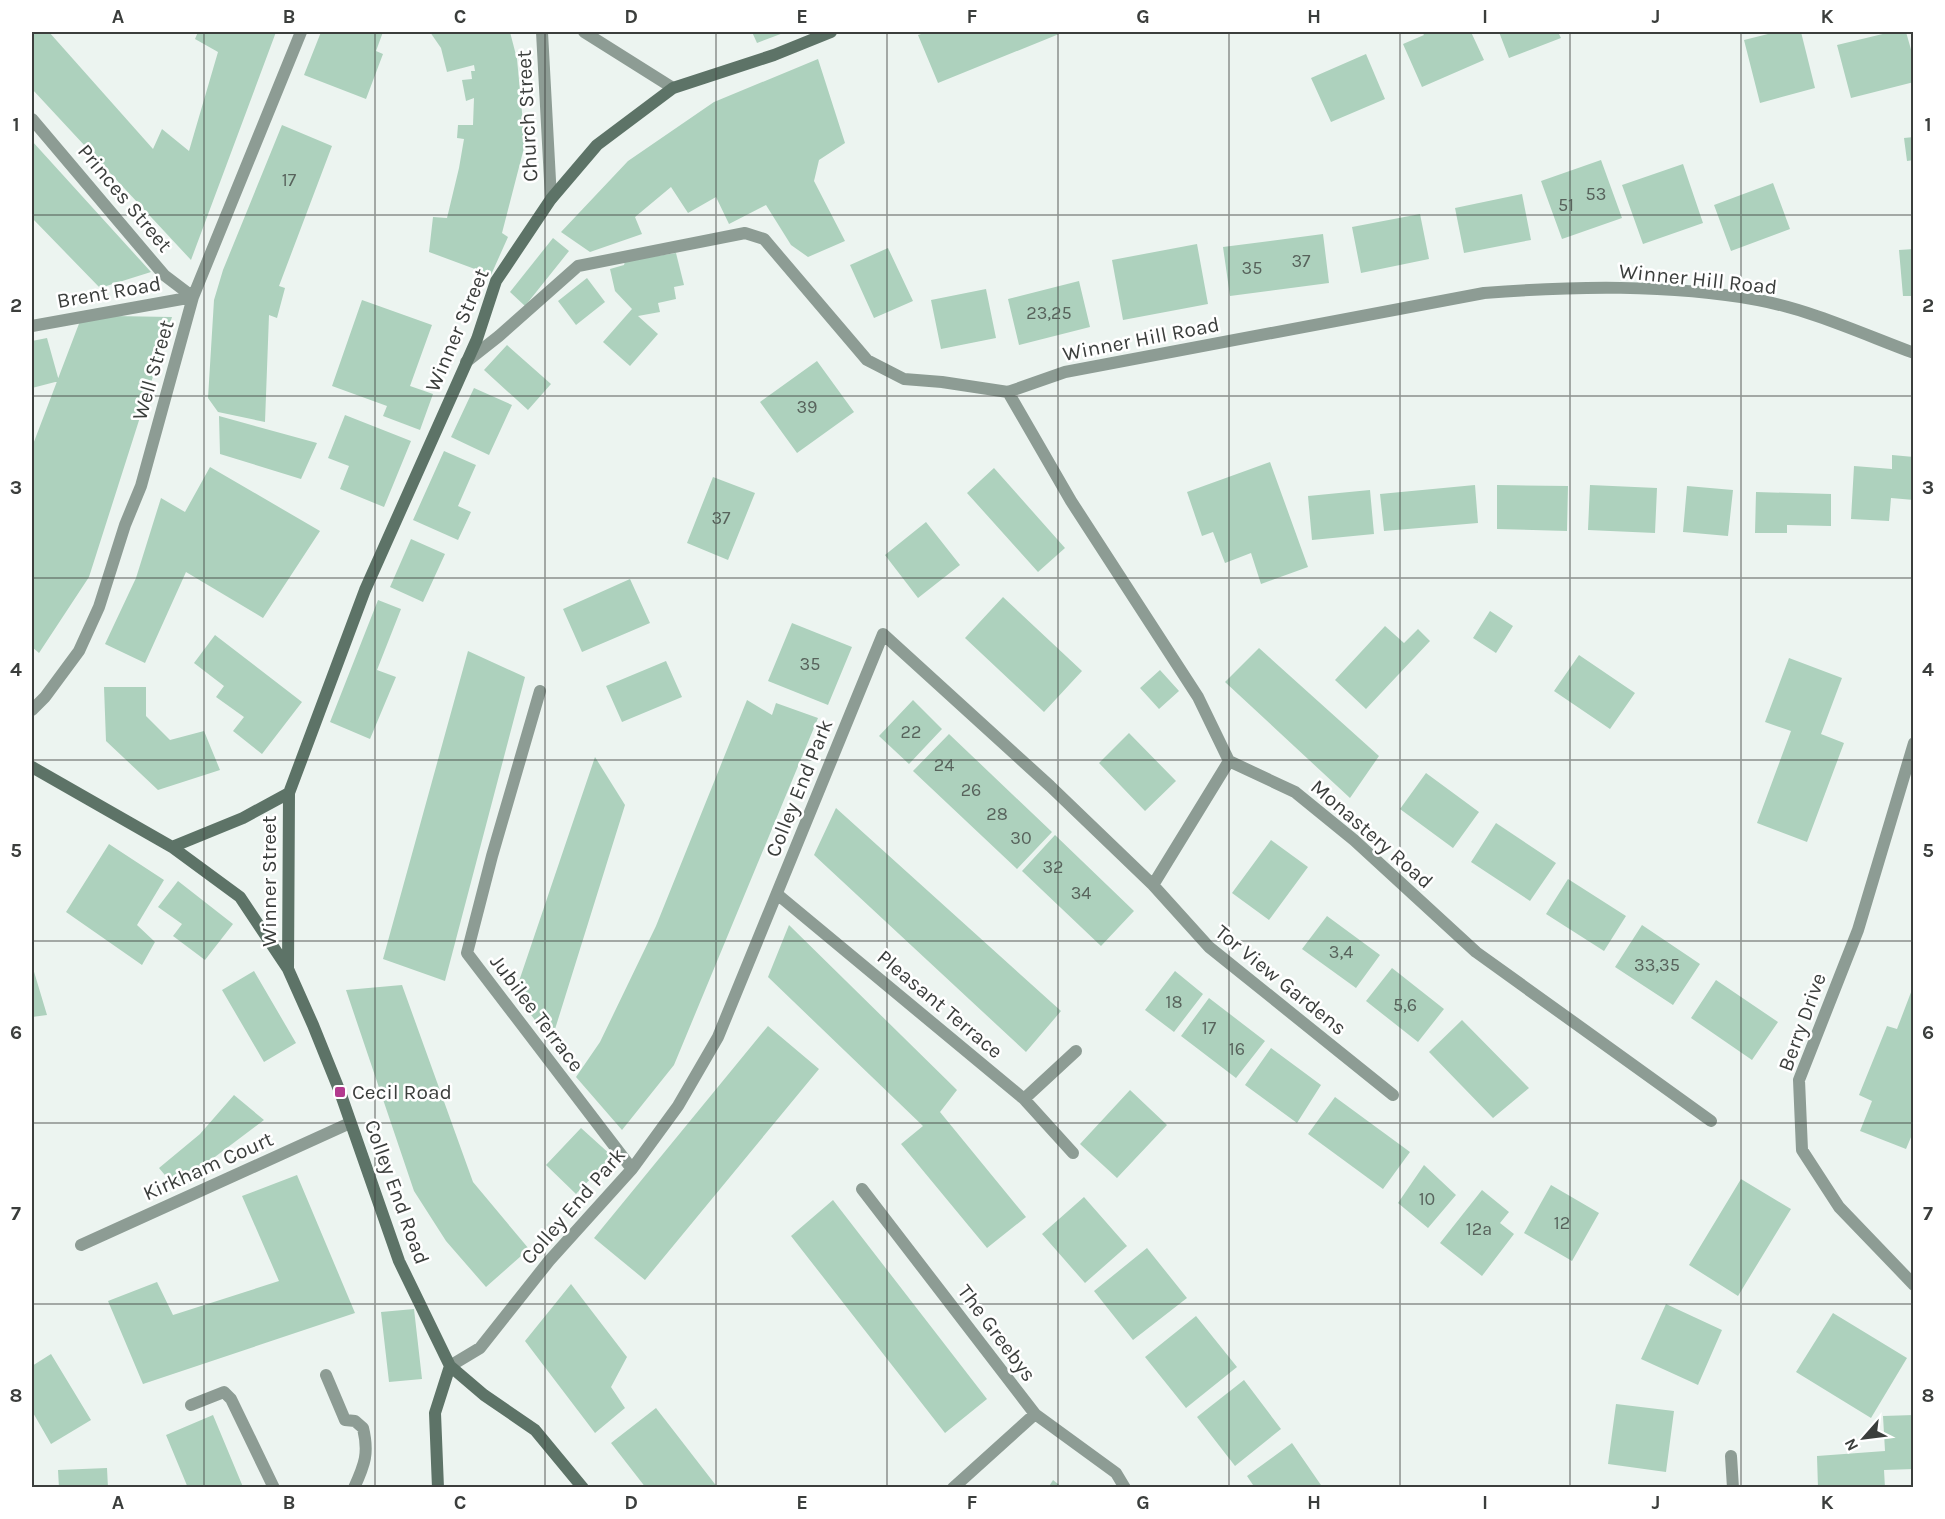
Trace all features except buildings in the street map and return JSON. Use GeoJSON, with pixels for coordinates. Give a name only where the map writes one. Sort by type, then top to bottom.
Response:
{"type":"FeatureCollection","features":[{"type":"Feature","properties":{"kind":"street","name":"Well Street"},"geometry":{"type":"LineString","coordinates":[[32,710],[45,697],[79,651],[99,607],[124,525],[141,486],[194,297],[302,32]]}},
{"type":"Feature","properties":{"kind":"street","name":"Church Street"},"geometry":{"type":"LineString","coordinates":[[542,32],[551,199]]}},
{"type":"Feature","properties":{"kind":"street"},"geometry":{"type":"LineString","coordinates":[[584,32],[673,88]]}},
{"type":"Feature","properties":{"kind":"street","name":"Winner Street"},"geometry":{"type":"LineString","coordinates":[[288,969],[289,793],[365,590],[466,362],[496,280],[551,199],[597,145],[673,88],[774,55],[831,32]]}},
{"type":"Feature","properties":{"kind":"street","name":"Princes Street"},"geometry":{"type":"LineString","coordinates":[[32,119],[164,275],[194,297]]}},
{"type":"Feature","properties":{"kind":"street","name":"Winner Hill Road"},"geometry":{"type":"LineString","coordinates":[[466,362],[500,336],[578,266],[745,233],[764,239],[867,360],[885,371],[904,379],[1008,392],[1065,372],[1138,357],[1320,326],[1484,293],[1509,291],[1634,287],[1758,300],[1821,318],[1914,353]]}},
{"type":"Feature","properties":{"kind":"street","name":"Brent Road"},"geometry":{"type":"LineString","coordinates":[[32,326],[194,297]]}},
{"type":"Feature","properties":{"kind":"street"},"geometry":{"type":"LineString","coordinates":[[1008,392],[1071,501],[1197,697],[1229,761],[1153,885]]}},
{"type":"Feature","properties":{"kind":"street","name":"Colley End Park"},"geometry":{"type":"LineString","coordinates":[[450,1365],[480,1348],[549,1261],[633,1169],[678,1106],[718,1037],[883,634],[1050,786],[1153,885]]}},
{"type":"Feature","properties":{"kind":"street","name":"Jubilee Terrace"},"geometry":{"type":"LineString","coordinates":[[540,690],[492,856],[467,953],[633,1169]]}},
{"type":"Feature","properties":{"kind":"street","name":"Berry Drive"},"geometry":{"type":"LineString","coordinates":[[1914,743],[1858,930],[1798,1080],[1802,1150],[1839,1207],[1914,1285]]}},
{"type":"Feature","properties":{"kind":"street","name":"Monastery Road"},"geometry":{"type":"LineString","coordinates":[[1229,761],[1295,792],[1354,840],[1476,952],[1711,1121]]}},
{"type":"Feature","properties":{"kind":"street","name":"Colley End Road"},"geometry":{"type":"LineString","coordinates":[[32,767],[172,847],[240,897],[288,969],[320,1041],[399,1261],[450,1365],[484,1395],[535,1430],[583,1488]]}},
{"type":"Feature","properties":{"kind":"street","name":"Winner Street"},"geometry":{"type":"LineString","coordinates":[[172,847],[243,818],[289,793]]}},
{"type":"Feature","properties":{"kind":"street","name":"Tor View Gardens"},"geometry":{"type":"LineString","coordinates":[[1153,885],[1209,947],[1393,1095]]}},
{"type":"Feature","properties":{"kind":"street","name":"Pleasant Terrace"},"geometry":{"type":"LineString","coordinates":[[777,894],[1024,1099],[1073,1153]]}},
{"type":"Feature","properties":{"kind":"street"},"geometry":{"type":"LineString","coordinates":[[1024,1099],[1076,1051]]}},
{"type":"Feature","properties":{"kind":"street","name":"Kirkham Court"},"geometry":{"type":"LineString","coordinates":[[81,1245],[350,1123]]}},
{"type":"Feature","properties":{"kind":"street","name":"The Greebys"},"geometry":{"type":"LineString","coordinates":[[862,1189],[1035,1414],[953,1488]]}},
{"type":"Feature","properties":{"kind":"street"},"geometry":{"type":"LineString","coordinates":[[438,1488],[435,1413],[450,1365]]}},
{"type":"Feature","properties":{"kind":"street"},"geometry":{"type":"LineString","coordinates":[[326,1375],[345,1420],[355,1421],[363,1428],[368,1448],[354,1488]]}},
{"type":"Feature","properties":{"kind":"street"},"geometry":{"type":"LineString","coordinates":[[191,1405],[224,1392],[231,1399],[274,1488]]}},
{"type":"Feature","properties":{"kind":"street"},"geometry":{"type":"LineString","coordinates":[[1035,1414],[1116,1473],[1125,1488]]}},
{"type":"Feature","properties":{"kind":"street"},"geometry":{"type":"LineString","coordinates":[[1731,1456],[1733,1488]]}},
{"type":"Feature","properties":{"kind":"place","name":"Cecil Road"},"geometry":{"type":"Point","coordinates":[340,1092]}}]}
